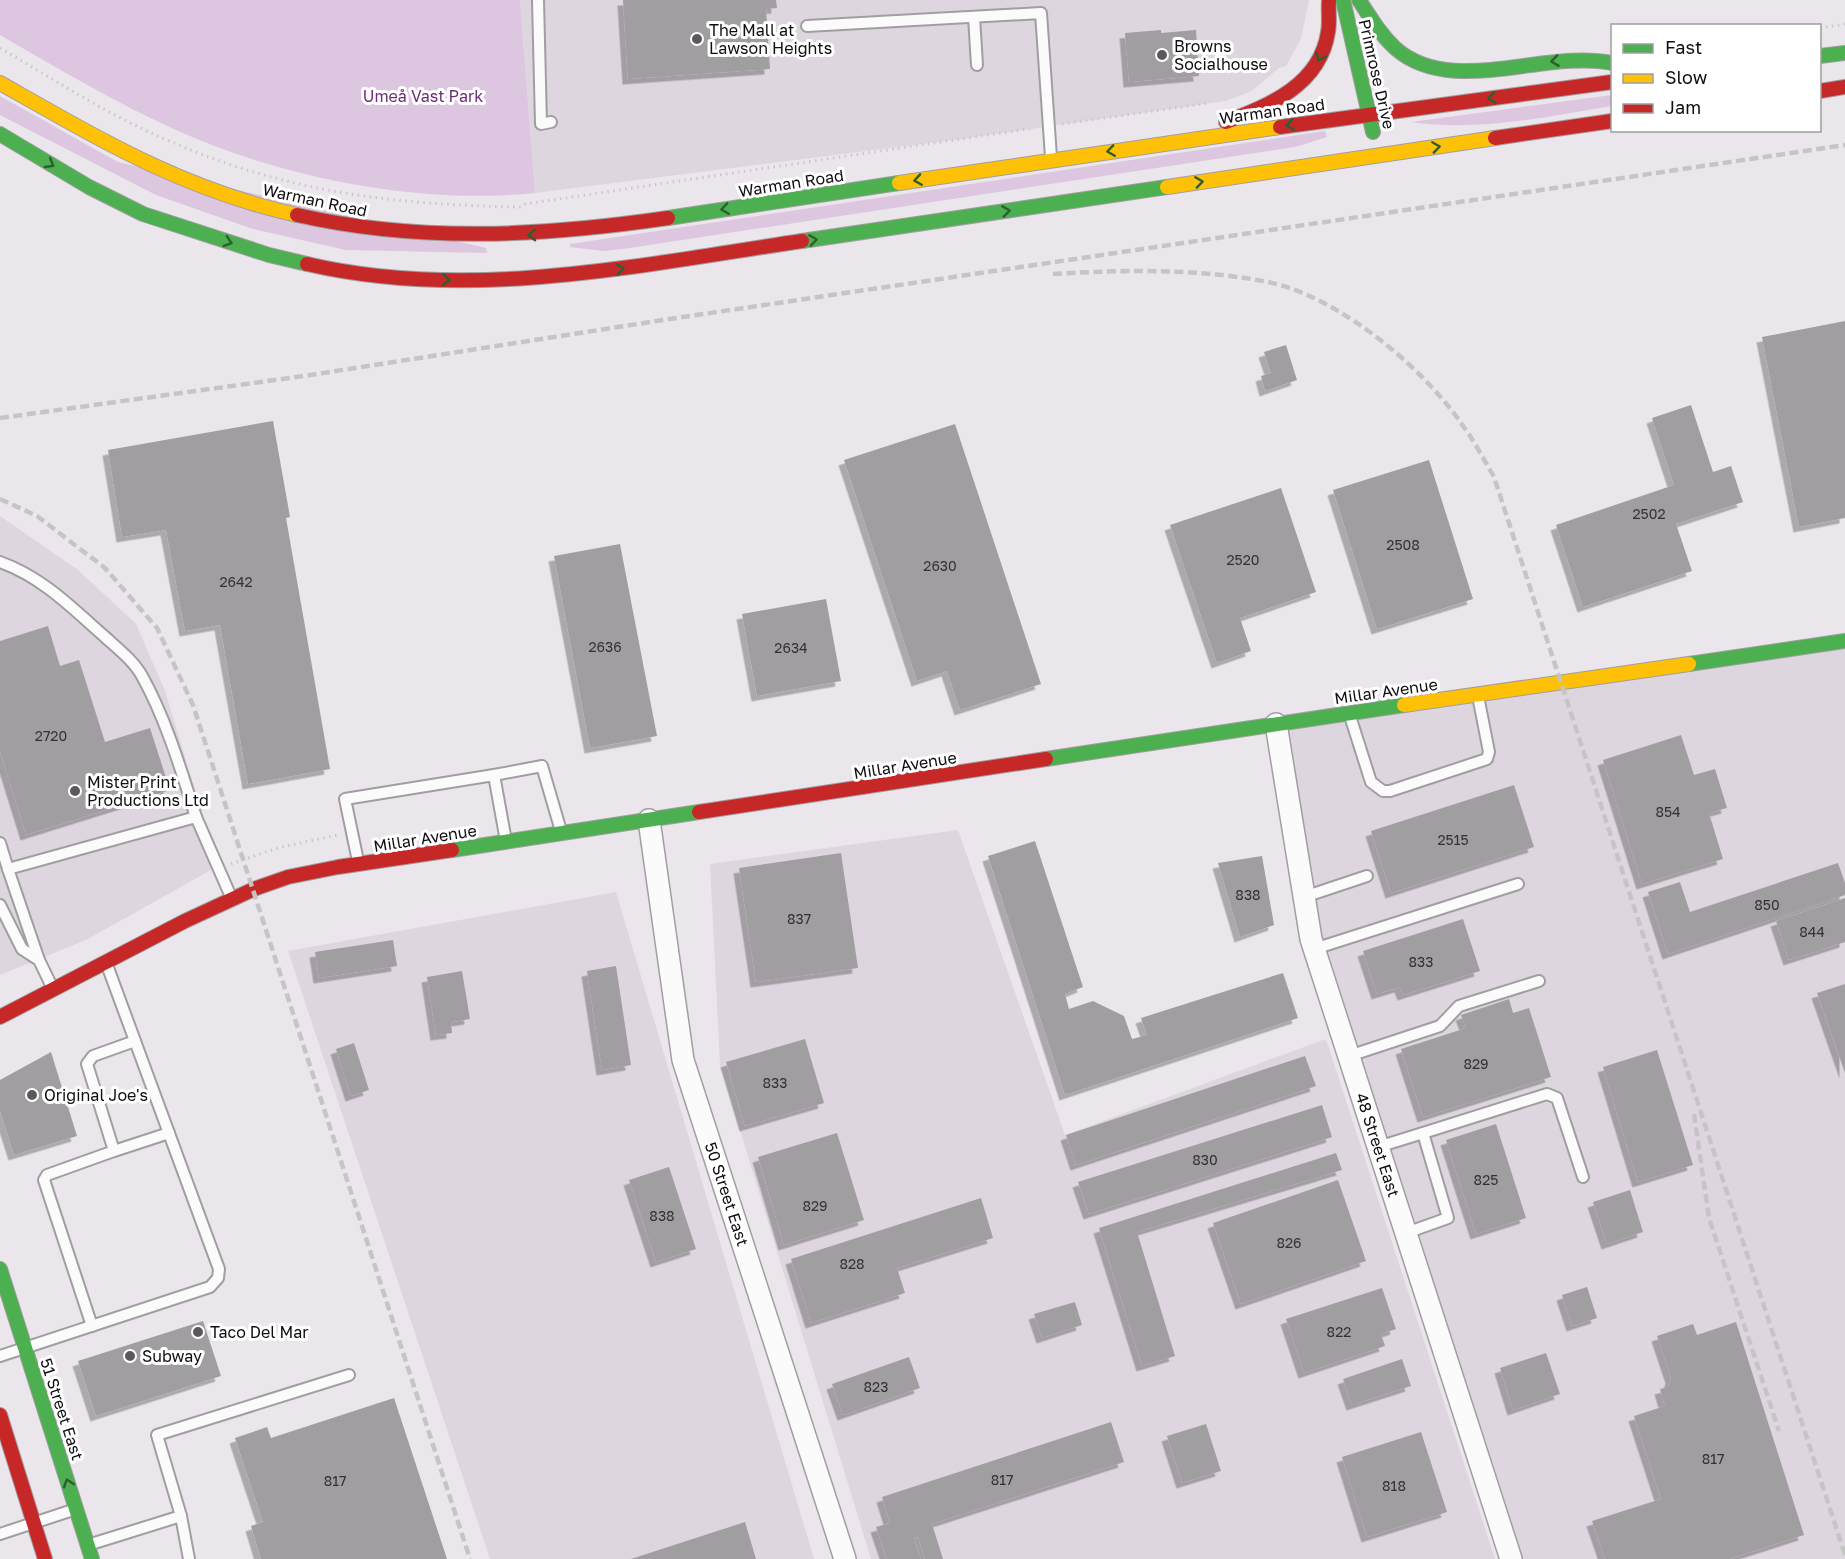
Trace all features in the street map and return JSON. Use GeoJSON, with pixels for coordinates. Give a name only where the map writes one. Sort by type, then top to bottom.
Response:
{"type":"FeatureCollection","features":[{"type":"Feature","properties":{"kind":"main road"},"geometry":{"type":"LineString","coordinates":[[1169,142],[1268,106],[1292,93],[1308,77],[1320,57],[1328,36],[1329,0]]}},
{"type":"Feature","properties":{"kind":"main road","name":"Primrose Drive"},"geometry":{"type":"LineString","coordinates":[[1343,0],[1378,155]]}},
{"type":"Feature","properties":{"kind":"main road"},"geometry":{"type":"LineString","coordinates":[[1359,0],[1375,29],[1396,49],[1418,64],[1447,71],[1589,57],[1611,63]]}},
{"type":"Feature","properties":{"kind":"main road"},"geometry":{"type":"LineString","coordinates":[[1821,56],[1845,53]]}},
{"type":"Feature","properties":{"kind":"main road","name":"Warman Road"},"geometry":{"type":"LineString","coordinates":[[0,83],[83,132],[152,167],[223,195],[293,215],[351,227],[440,236],[553,234],[1169,142],[1611,82]]}},
{"type":"Feature","properties":{"kind":"main road"},"geometry":{"type":"LineString","coordinates":[[1824,90],[1845,85]]}},
{"type":"Feature","properties":{"kind":"main road"},"geometry":{"type":"LineString","coordinates":[[0,134],[89,187],[143,214],[270,255],[329,269],[452,280],[562,277],[1611,121]]}},
{"type":"Feature","properties":{"kind":"main road","name":"Millar Avenue"},"geometry":{"type":"LineString","coordinates":[[0,1017],[232,899],[288,877],[358,864],[1276,724],[1845,641]]}},
{"type":"Feature","properties":{"kind":"main road"},"geometry":{"type":"LineString","coordinates":[[0,1004],[36,998]]}},
{"type":"Feature","properties":{"kind":"main road"},"geometry":{"type":"LineString","coordinates":[[0,1027],[36,998]]}},
{"type":"Feature","properties":{"kind":"main road","name":"51 Street East"},"geometry":{"type":"LineString","coordinates":[[0,1269],[90,1552]]}},
{"type":"Feature","properties":{"kind":"main road"},"geometry":{"type":"LineString","coordinates":[[0,1415],[45,1559]]}},
{"type":"Feature","properties":{"kind":"street","name":"48 Street East"},"geometry":{"type":"LineString","coordinates":[[1276,724],[1314,949],[1511,1559]]}},
{"type":"Feature","properties":{"kind":"street","name":"50 Street East"},"geometry":{"type":"LineString","coordinates":[[649,820],[683,1060],[845,1559]]}},
{"type":"Feature","properties":{"kind":"lane"},"geometry":{"type":"LineString","coordinates":[[538,0],[542,124],[550,122]]}},
{"type":"Feature","properties":{"kind":"lane"},"geometry":{"type":"LineString","coordinates":[[807,26],[1041,13],[1051,160]]}},
{"type":"Feature","properties":{"kind":"lane"},"geometry":{"type":"LineString","coordinates":[[974,17],[977,65]]}},
{"type":"Feature","properties":{"kind":"lane"},"geometry":{"type":"LineString","coordinates":[[0,562],[23,570],[49,587],[126,656],[141,674],[175,752],[196,817],[232,899]]}},
{"type":"Feature","properties":{"kind":"lane"},"geometry":{"type":"LineString","coordinates":[[1349,713],[1371,782],[1383,791],[1390,791],[1487,759],[1489,752],[1478,695]]}},
{"type":"Feature","properties":{"kind":"lane"},"geometry":{"type":"LineString","coordinates":[[358,864],[345,799],[542,766],[562,833]]}},
{"type":"Feature","properties":{"kind":"lane"},"geometry":{"type":"LineString","coordinates":[[494,775],[506,842]]}},
{"type":"Feature","properties":{"kind":"lane"},"geometry":{"type":"LineString","coordinates":[[8,869],[196,817]]}},
{"type":"Feature","properties":{"kind":"lane"},"geometry":{"type":"LineString","coordinates":[[0,843],[39,960],[53,989]]}},
{"type":"Feature","properties":{"kind":"lane"},"geometry":{"type":"LineString","coordinates":[[1304,897],[1367,876]]}},
{"type":"Feature","properties":{"kind":"lane"},"geometry":{"type":"LineString","coordinates":[[1314,949],[1518,885]]}},
{"type":"Feature","properties":{"kind":"lane"},"geometry":{"type":"LineString","coordinates":[[0,905],[22,949],[39,960]]}},
{"type":"Feature","properties":{"kind":"lane"},"geometry":{"type":"LineString","coordinates":[[0,1356],[210,1287],[218,1278],[219,1269],[106,962]]}},
{"type":"Feature","properties":{"kind":"lane"},"geometry":{"type":"LineString","coordinates":[[1349,1056],[1440,1026],[1459,1006],[1539,981]]}},
{"type":"Feature","properties":{"kind":"lane"},"geometry":{"type":"LineString","coordinates":[[114,1151],[87,1064],[93,1056],[135,1041]]}},
{"type":"Feature","properties":{"kind":"lane"},"geometry":{"type":"LineString","coordinates":[[1378,1147],[1552,1094],[1557,1098],[1584,1177]]}},
{"type":"Feature","properties":{"kind":"lane"},"geometry":{"type":"LineString","coordinates":[[92,1326],[44,1180],[47,1174],[169,1133]]}},
{"type":"Feature","properties":{"kind":"lane"},"geometry":{"type":"LineString","coordinates":[[1406,1233],[1448,1218],[1423,1133]]}},
{"type":"Feature","properties":{"kind":"lane"},"geometry":{"type":"LineString","coordinates":[[189,1559],[181,1516],[157,1435],[349,1375]]}},
{"type":"Feature","properties":{"kind":"lane"},"geometry":{"type":"LineString","coordinates":[[0,1534],[76,1509]]}},
{"type":"Feature","properties":{"kind":"lane"},"geometry":{"type":"LineString","coordinates":[[90,1552],[181,1516]]}},
{"type":"Feature","properties":{"kind":"path"},"geometry":{"type":"LineString","coordinates":[[1821,28],[1845,24]]}},
{"type":"Feature","properties":{"kind":"path"},"geometry":{"type":"LineString","coordinates":[[0,48],[103,109],[166,140],[223,163],[323,191],[440,206],[521,207],[525,204],[1213,102]]}},
{"type":"Feature","properties":{"kind":"path"},"geometry":{"type":"LineString","coordinates":[[219,870],[244,858],[281,847],[351,832]]}},
{"type":"Feature","properties":{"kind":"shaded area"},"geometry":{"type":"Polygon","coordinates":[[[520,0],[1309,0],[1301,39],[1286,66],[1279,68],[1250,92],[1225,101],[961,139],[535,193],[520,0]]]}},
{"type":"Feature","properties":{"kind":"shaded area"},"geometry":{"type":"Polygon","coordinates":[[[0,516],[78,570],[136,624],[165,691],[218,866],[88,939],[0,975],[0,516]]]}},
{"type":"Feature","properties":{"kind":"shaded area"},"geometry":{"type":"Polygon","coordinates":[[[1845,641],[1845,1559],[1511,1559],[1311,939],[1276,724],[1845,641]]]}},
{"type":"Feature","properties":{"kind":"shaded area"},"geometry":{"type":"Polygon","coordinates":[[[958,830],[1065,1135],[1326,1039],[1495,1559],[871,1559],[720,1065],[710,864],[958,830]]]}},
{"type":"Feature","properties":{"kind":"shaded area"},"geometry":{"type":"Polygon","coordinates":[[[616,892],[814,1559],[490,1559],[288,951],[616,892]]]}},
{"type":"Feature","properties":{"kind":"green space","name":"Umeå Vast Park"},"geometry":{"type":"Polygon","coordinates":[[[0,0],[520,0],[535,193],[491,196],[399,191],[306,174],[217,147],[131,108],[0,35],[0,0]]]}},
{"type":"Feature","properties":{"kind":"green space"},"geometry":{"type":"Polygon","coordinates":[[[1611,95],[1611,106],[1537,119],[1462,125],[1411,122],[1611,95]]]}},
{"type":"Feature","properties":{"kind":"green space"},"geometry":{"type":"Polygon","coordinates":[[[0,96],[118,162],[486,248],[487,253],[346,250],[253,229],[156,195],[0,115],[0,96]]]}},
{"type":"Feature","properties":{"kind":"green space"},"geometry":{"type":"Polygon","coordinates":[[[1325,131],[1327,137],[1295,147],[623,249],[603,251],[570,247],[570,244],[1325,131]]]}},
{"type":"Feature","properties":{"kind":"building","name":"The Mall at Lawson Heights"},"geometry":{"type":"Polygon","coordinates":[[[623,0],[776,0],[777,8],[766,9],[770,69],[628,79],[623,0]]]}},
{"type":"Feature","properties":{"kind":"building","name":"Browns Socialhouse"},"geometry":{"type":"Polygon","coordinates":[[[1161,30],[1161,33],[1196,30],[1199,76],[1129,82],[1125,33],[1161,30]]]}},
{"type":"Feature","properties":{"kind":"building"},"geometry":{"type":"Polygon","coordinates":[[[1845,321],[1845,518],[1799,527],[1762,337],[1845,321]]]}},
{"type":"Feature","properties":{"kind":"building"},"geometry":{"type":"Polygon","coordinates":[[[1286,345],[1297,380],[1265,391],[1261,376],[1271,373],[1264,352],[1286,345]]]}},
{"type":"Feature","properties":{"kind":"building"},"geometry":{"type":"Polygon","coordinates":[[[1691,405],[1713,472],[1731,466],[1743,502],[1676,524],[1692,571],[1583,607],[1556,525],[1674,485],[1652,418],[1691,405]]]}},
{"type":"Feature","properties":{"kind":"building"},"geometry":{"type":"Polygon","coordinates":[[[273,421],[290,517],[286,518],[330,769],[248,784],[220,625],[185,631],[166,530],[122,537],[108,450],[273,421]]]}},
{"type":"Feature","properties":{"kind":"building"},"geometry":{"type":"Polygon","coordinates":[[[955,424],[1041,684],[960,710],[947,671],[917,681],[844,460],[955,424]]]}},
{"type":"Feature","properties":{"kind":"building"},"geometry":{"type":"Polygon","coordinates":[[[1429,460],[1473,599],[1377,629],[1333,490],[1429,460]]]}},
{"type":"Feature","properties":{"kind":"building"},"geometry":{"type":"Polygon","coordinates":[[[1281,488],[1316,592],[1240,618],[1251,651],[1217,663],[1170,525],[1281,488]]]}},
{"type":"Feature","properties":{"kind":"building"},"geometry":{"type":"Polygon","coordinates":[[[620,544],[657,736],[590,748],[554,556],[620,544]]]}},
{"type":"Feature","properties":{"kind":"building"},"geometry":{"type":"Polygon","coordinates":[[[826,599],[841,681],[757,696],[742,614],[826,599]]]}},
{"type":"Feature","properties":{"kind":"building"},"geometry":{"type":"Polygon","coordinates":[[[48,626],[60,666],[79,660],[105,742],[150,728],[170,790],[26,835],[0,751],[0,641],[48,626]]]}},
{"type":"Feature","properties":{"kind":"building"},"geometry":{"type":"Polygon","coordinates":[[[1681,735],[1694,775],[1715,769],[1727,808],[1709,813],[1723,859],[1642,884],[1603,760],[1681,735]]]}},
{"type":"Feature","properties":{"kind":"building"},"geometry":{"type":"Polygon","coordinates":[[[1514,785],[1534,847],[1391,893],[1371,831],[1514,785]]]}},
{"type":"Feature","properties":{"kind":"building"},"geometry":{"type":"Polygon","coordinates":[[[1035,841],[1083,987],[1065,994],[1069,1009],[1093,1001],[1124,1016],[1132,1039],[1147,1035],[1141,1018],[1283,973],[1298,1018],[1065,1095],[988,856],[1035,841]]]}},
{"type":"Feature","properties":{"kind":"building"},"geometry":{"type":"Polygon","coordinates":[[[841,853],[858,968],[756,982],[739,868],[841,853]]]}},
{"type":"Feature","properties":{"kind":"building"},"geometry":{"type":"Polygon","coordinates":[[[1262,856],[1274,925],[1240,937],[1218,863],[1262,856]]]}},
{"type":"Feature","properties":{"kind":"building"},"geometry":{"type":"Polygon","coordinates":[[[1838,863],[1845,883],[1845,895],[1668,954],[1648,892],[1680,882],[1690,912],[1838,863]]]}},
{"type":"Feature","properties":{"kind":"building"},"geometry":{"type":"Polygon","coordinates":[[[1845,898],[1845,942],[1789,960],[1776,921],[1845,898]]]}},
{"type":"Feature","properties":{"kind":"building"},"geometry":{"type":"Polygon","coordinates":[[[1463,919],[1480,971],[1403,995],[1400,987],[1377,994],[1363,951],[1463,919]]]}},
{"type":"Feature","properties":{"kind":"building"},"geometry":{"type":"Polygon","coordinates":[[[393,940],[397,966],[319,978],[315,952],[393,940]]]}},
{"type":"Feature","properties":{"kind":"building"},"geometry":{"type":"Polygon","coordinates":[[[616,966],[631,1065],[602,1070],[587,971],[616,966]]]}},
{"type":"Feature","properties":{"kind":"building"},"geometry":{"type":"Polygon","coordinates":[[[462,971],[470,1019],[451,1022],[452,1033],[436,1035],[427,977],[462,971]]]}},
{"type":"Feature","properties":{"kind":"building"},"geometry":{"type":"Polygon","coordinates":[[[1845,984],[1845,1073],[1817,993],[1845,984]]]}},
{"type":"Feature","properties":{"kind":"building"},"geometry":{"type":"Polygon","coordinates":[[[1509,999],[1513,1013],[1529,1008],[1551,1077],[1423,1117],[1401,1049],[1466,1028],[1461,1015],[1509,999]]]}},
{"type":"Feature","properties":{"kind":"building"},"geometry":{"type":"Polygon","coordinates":[[[805,1039],[824,1103],[745,1126],[726,1062],[805,1039]]]}},
{"type":"Feature","properties":{"kind":"building"},"geometry":{"type":"Polygon","coordinates":[[[354,1043],[369,1090],[351,1096],[336,1049],[354,1043]]]}},
{"type":"Feature","properties":{"kind":"building"},"geometry":{"type":"Polygon","coordinates":[[[1657,1050],[1693,1165],[1638,1182],[1603,1067],[1657,1050]]]}},
{"type":"Feature","properties":{"kind":"building","name":"Original Joe's"},"geometry":{"type":"Polygon","coordinates":[[[51,1052],[77,1136],[14,1155],[0,1111],[0,1080],[51,1052]]]}},
{"type":"Feature","properties":{"kind":"building"},"geometry":{"type":"Polygon","coordinates":[[[1305,1056],[1316,1086],[1076,1165],[1066,1135],[1305,1056]]]}},
{"type":"Feature","properties":{"kind":"building"},"geometry":{"type":"Polygon","coordinates":[[[1322,1105],[1332,1137],[1089,1214],[1078,1182],[1322,1105]]]}},
{"type":"Feature","properties":{"kind":"building"},"geometry":{"type":"Polygon","coordinates":[[[1496,1124],[1526,1218],[1476,1234],[1446,1140],[1496,1124]]]}},
{"type":"Feature","properties":{"kind":"building"},"geometry":{"type":"Polygon","coordinates":[[[837,1133],[864,1220],[784,1245],[758,1157],[837,1133]]]}},
{"type":"Feature","properties":{"kind":"building"},"geometry":{"type":"Polygon","coordinates":[[[1336,1153],[1342,1170],[1137,1232],[1175,1356],[1142,1366],[1099,1228],[1336,1153]]]}},
{"type":"Feature","properties":{"kind":"building"},"geometry":{"type":"Polygon","coordinates":[[[669,1167],[696,1249],[656,1262],[629,1180],[669,1167]]]}},
{"type":"Feature","properties":{"kind":"building"},"geometry":{"type":"Polygon","coordinates":[[[1338,1180],[1366,1261],[1241,1304],[1213,1223],[1338,1180]]]}},
{"type":"Feature","properties":{"kind":"building"},"geometry":{"type":"Polygon","coordinates":[[[1630,1190],[1643,1232],[1607,1244],[1593,1202],[1630,1190]]]}},
{"type":"Feature","properties":{"kind":"building"},"geometry":{"type":"Polygon","coordinates":[[[981,1198],[993,1238],[897,1268],[905,1293],[811,1323],[791,1259],[981,1198]]]}},
{"type":"Feature","properties":{"kind":"building"},"geometry":{"type":"Polygon","coordinates":[[[1587,1287],[1597,1318],[1572,1326],[1562,1295],[1587,1287]]]}},
{"type":"Feature","properties":{"kind":"building"},"geometry":{"type":"Polygon","coordinates":[[[1382,1288],[1396,1329],[1381,1334],[1385,1346],[1304,1373],[1286,1319],[1382,1288]]]}},
{"type":"Feature","properties":{"kind":"building"},"geometry":{"type":"Polygon","coordinates":[[[1075,1302],[1082,1325],[1042,1338],[1034,1314],[1075,1302]]]}},
{"type":"Feature","properties":{"kind":"building"},"geometry":{"type":"Polygon","coordinates":[[[203,1321],[221,1376],[96,1416],[78,1361],[203,1321]]]}},
{"type":"Feature","properties":{"kind":"building"},"geometry":{"type":"Polygon","coordinates":[[[1736,1322],[1804,1535],[1729,1559],[1605,1559],[1592,1521],[1661,1499],[1634,1416],[1665,1406],[1660,1389],[1668,1387],[1671,1378],[1657,1336],[1693,1324],[1697,1335],[1736,1322]]]}},
{"type":"Feature","properties":{"kind":"building"},"geometry":{"type":"Polygon","coordinates":[[[1546,1353],[1560,1394],[1513,1410],[1500,1368],[1546,1353]]]}},
{"type":"Feature","properties":{"kind":"building"},"geometry":{"type":"Polygon","coordinates":[[[909,1357],[920,1388],[843,1415],[832,1384],[909,1357]]]}},
{"type":"Feature","properties":{"kind":"building"},"geometry":{"type":"Polygon","coordinates":[[[1402,1359],[1411,1386],[1352,1405],[1343,1379],[1402,1359]]]}},
{"type":"Feature","properties":{"kind":"building"},"geometry":{"type":"Polygon","coordinates":[[[394,1398],[447,1559],[261,1559],[251,1526],[263,1522],[235,1438],[267,1427],[271,1438],[394,1398]]]}},
{"type":"Feature","properties":{"kind":"building"},"geometry":{"type":"Polygon","coordinates":[[[1111,1422],[1124,1462],[932,1524],[943,1559],[925,1559],[918,1537],[914,1538],[921,1559],[887,1559],[876,1527],[890,1523],[882,1497],[1111,1422]]]}},
{"type":"Feature","properties":{"kind":"building"},"geometry":{"type":"Polygon","coordinates":[[[1206,1424],[1221,1471],[1182,1483],[1167,1436],[1206,1424]]]}},
{"type":"Feature","properties":{"kind":"building"},"geometry":{"type":"Polygon","coordinates":[[[1421,1432],[1447,1512],[1367,1537],[1342,1457],[1421,1432]]]}},
{"type":"Feature","properties":{"kind":"building"},"geometry":{"type":"Polygon","coordinates":[[[745,1522],[756,1559],[631,1559],[745,1522]]]}},
{"type":"Feature","properties":{"kind":"railway"},"geometry":{"type":"LineString","coordinates":[[0,418],[304,376],[663,320],[1845,145]]}},
{"type":"Feature","properties":{"kind":"railway"},"geometry":{"type":"LineString","coordinates":[[1053,274],[1188,272],[1241,277],[1295,290],[1350,319],[1402,358],[1446,403],[1467,432],[1494,477],[1845,1555]]}},
{"type":"Feature","properties":{"kind":"railway"},"geometry":{"type":"LineString","coordinates":[[0,499],[37,516],[105,568],[157,628],[193,705],[470,1559]]}},
{"type":"Feature","properties":{"kind":"railway"},"geometry":{"type":"LineString","coordinates":[[1694,1114],[1709,1218],[1779,1431]]}},
{"type":"Feature","properties":{"kind":"traffic: fast"},"geometry":{"type":"LineString","coordinates":[[1343,0],[1373,132]]}},
{"type":"Feature","properties":{"kind":"traffic: fast"},"geometry":{"type":"LineString","coordinates":[[1359,0],[1395,48],[1418,62],[1443,69],[1471,71],[1586,60],[1611,63]]}},
{"type":"Feature","properties":{"kind":"traffic: fast"},"geometry":{"type":"LineString","coordinates":[[1821,56],[1845,53]]}},
{"type":"Feature","properties":{"kind":"traffic: fast"},"geometry":{"type":"LineString","coordinates":[[0,134],[89,187],[143,214],[269,255],[307,264]]}},
{"type":"Feature","properties":{"kind":"traffic: fast"},"geometry":{"type":"LineString","coordinates":[[668,218],[899,183]]}},
{"type":"Feature","properties":{"kind":"traffic: fast"},"geometry":{"type":"LineString","coordinates":[[802,241],[1167,187]]}},
{"type":"Feature","properties":{"kind":"traffic: fast"},"geometry":{"type":"LineString","coordinates":[[1689,664],[1845,641]]}},
{"type":"Feature","properties":{"kind":"traffic: fast"},"geometry":{"type":"LineString","coordinates":[[1046,759],[1404,705]]}},
{"type":"Feature","properties":{"kind":"traffic: fast"},"geometry":{"type":"LineString","coordinates":[[452,850],[699,812]]}},
{"type":"Feature","properties":{"kind":"traffic: fast"},"geometry":{"type":"LineString","coordinates":[[0,1269],[92,1559]]}},
{"type":"Feature","properties":{"kind":"traffic: slow"},"geometry":{"type":"LineString","coordinates":[[0,83],[143,161],[216,191],[297,215]]}},
{"type":"Feature","properties":{"kind":"traffic: slow"},"geometry":{"type":"LineString","coordinates":[[899,183],[1280,127]]}},
{"type":"Feature","properties":{"kind":"traffic: slow"},"geometry":{"type":"LineString","coordinates":[[1167,187],[1495,138]]}},
{"type":"Feature","properties":{"kind":"traffic: slow"},"geometry":{"type":"LineString","coordinates":[[1404,705],[1689,664]]}},
{"type":"Feature","properties":{"kind":"traffic: jam"},"geometry":{"type":"LineString","coordinates":[[1226,122],[1276,100],[1304,79],[1315,66],[1323,50],[1329,28],[1329,0]]}},
{"type":"Feature","properties":{"kind":"traffic: jam"},"geometry":{"type":"LineString","coordinates":[[1280,127],[1611,82]]}},
{"type":"Feature","properties":{"kind":"traffic: jam"},"geometry":{"type":"LineString","coordinates":[[1821,91],[1845,87]]}},
{"type":"Feature","properties":{"kind":"traffic: jam"},"geometry":{"type":"LineString","coordinates":[[1495,138],[1611,121]]}},
{"type":"Feature","properties":{"kind":"traffic: jam"},"geometry":{"type":"LineString","coordinates":[[297,215],[389,230],[482,234],[575,229],[668,218]]}},
{"type":"Feature","properties":{"kind":"traffic: jam"},"geometry":{"type":"LineString","coordinates":[[307,264],[368,275],[430,280],[492,280],[617,269],[802,241]]}},
{"type":"Feature","properties":{"kind":"traffic: jam"},"geometry":{"type":"LineString","coordinates":[[699,812],[1046,759]]}},
{"type":"Feature","properties":{"kind":"traffic: jam"},"geometry":{"type":"LineString","coordinates":[[0,1017],[185,921],[254,889],[288,877],[338,867],[452,850]]}},
{"type":"Feature","properties":{"kind":"traffic: jam"},"geometry":{"type":"LineString","coordinates":[[0,1415],[45,1559]]}},
{"type":"Feature","properties":{"kind":"place","name":"The Mall at Lawson Heights"},"geometry":{"type":"Point","coordinates":[697,39]}},
{"type":"Feature","properties":{"kind":"place","name":"Browns Socialhouse"},"geometry":{"type":"Point","coordinates":[1162,55]}},
{"type":"Feature","properties":{"kind":"place","name":"Mister Print Productions Ltd"},"geometry":{"type":"Point","coordinates":[75,791]}},
{"type":"Feature","properties":{"kind":"place","name":"Original Joe's"},"geometry":{"type":"Point","coordinates":[32,1095]}},
{"type":"Feature","properties":{"kind":"place","name":"Taco Del Mar"},"geometry":{"type":"Point","coordinates":[198,1332]}},
{"type":"Feature","properties":{"kind":"place","name":"Subway"},"geometry":{"type":"Point","coordinates":[130,1356]}}]}
